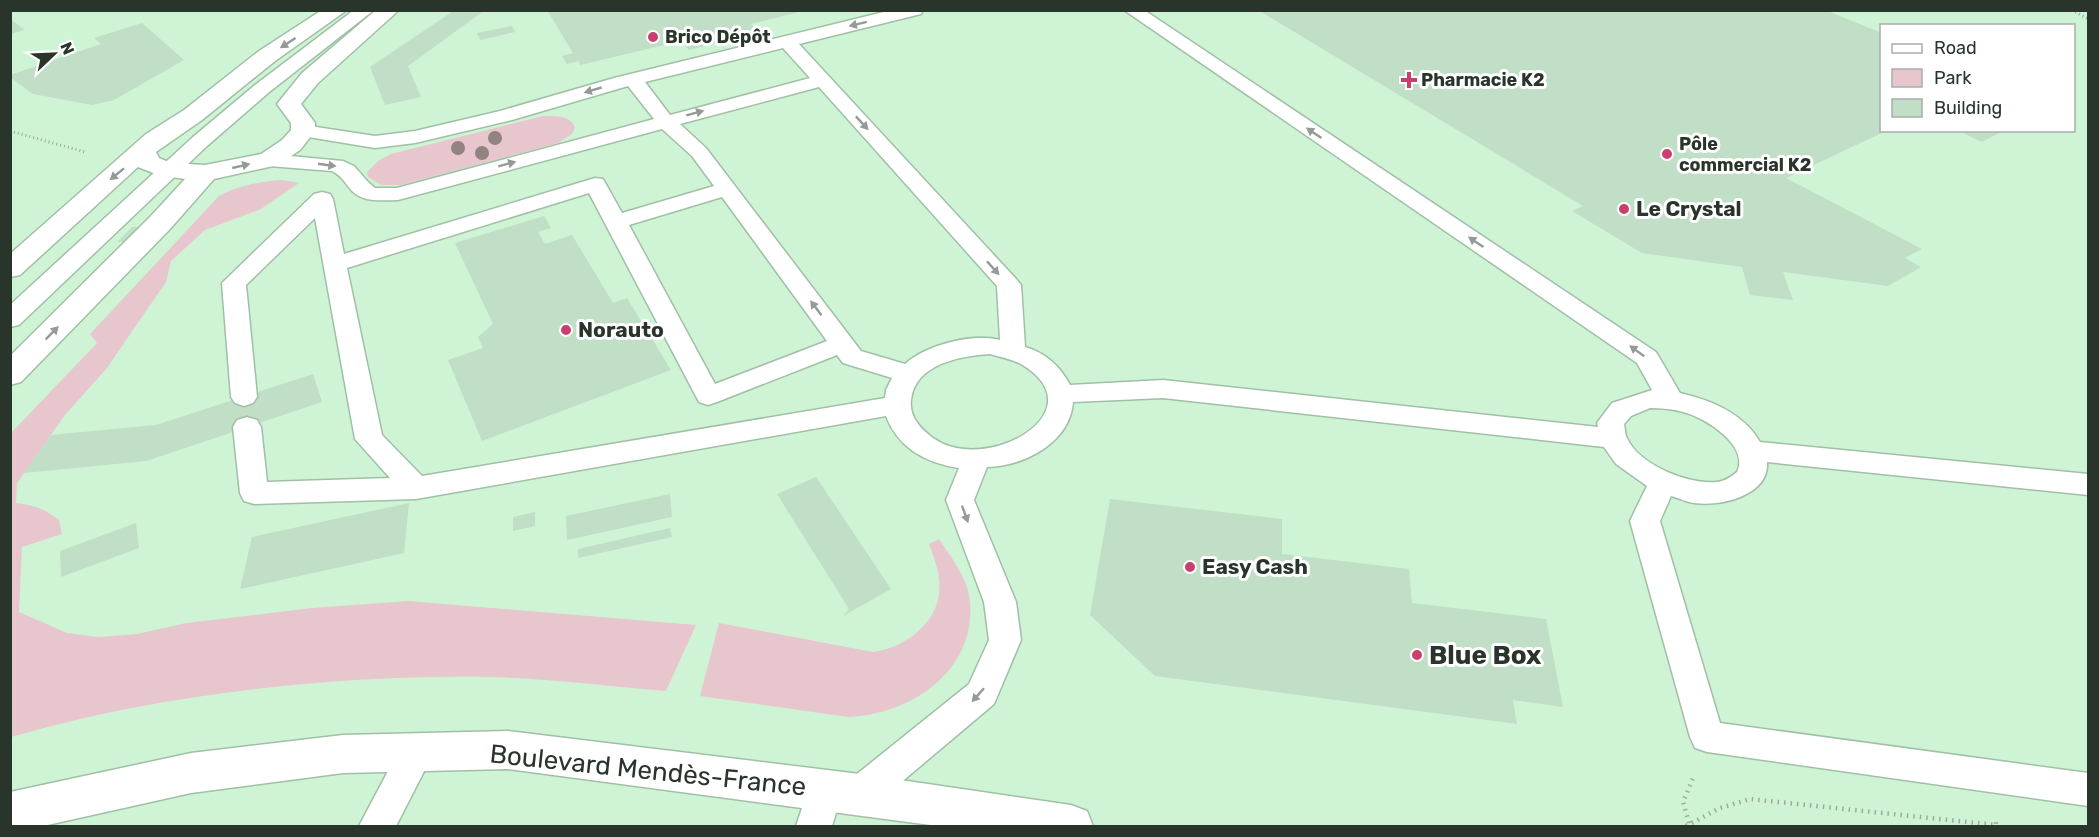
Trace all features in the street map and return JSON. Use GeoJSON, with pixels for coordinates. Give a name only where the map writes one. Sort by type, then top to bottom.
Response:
{"type":"FeatureCollection","features":[{"type":"Feature","properties":{"kind":"main road"},"geometry":{"type":"LineString","coordinates":[[10,269],[155,139],[193,115],[267,56],[337,10]]}},
{"type":"Feature","properties":{"kind":"main road"},"geometry":{"type":"LineString","coordinates":[[143,150],[148,163],[167,170],[205,173],[269,160],[291,145],[303,131],[303,123],[289,104],[310,78],[389,10]]}},
{"type":"Feature","properties":{"kind":"main road"},"geometry":{"type":"LineString","coordinates":[[10,375],[160,223],[205,173]]}},
{"type":"Feature","properties":{"kind":"main road","name":"Boulevard Mendès-France"},"geometry":{"type":"LineString","coordinates":[[10,813],[191,773],[343,754],[508,750],[833,804],[1071,826]]}},
{"type":"Feature","properties":{"kind":"lane"},"geometry":{"type":"LineString","coordinates":[[10,319],[167,170],[260,91],[366,10]]}},
{"type":"Feature","properties":{"kind":"lane"},"geometry":{"type":"LineString","coordinates":[[303,131],[375,142],[415,137],[505,116],[633,79],[915,10]]}},
{"type":"Feature","properties":{"kind":"lane"},"geometry":{"type":"LineString","coordinates":[[1132,10],[1647,358],[1670,399]]}},
{"type":"Feature","properties":{"kind":"lane"},"geometry":{"type":"LineString","coordinates":[[787,42],[1009,285],[1013,350]]}},
{"type":"Feature","properties":{"kind":"lane"},"geometry":{"type":"LineString","coordinates":[[633,79],[665,121],[699,152],[852,357],[910,374]]}},
{"type":"Feature","properties":{"kind":"lane"},"geometry":{"type":"LineString","coordinates":[[269,160],[336,165],[346,170],[360,187],[370,194],[398,194],[823,80]]}},
{"type":"Feature","properties":{"kind":"lane"},"geometry":{"type":"LineString","coordinates":[[335,264],[595,184],[708,396],[842,344]]}},
{"type":"Feature","properties":{"kind":"lane"},"geometry":{"type":"LineString","coordinates":[[616,222],[727,189]]}},
{"type":"Feature","properties":{"kind":"lane"},"geometry":{"type":"LineString","coordinates":[[244,396],[234,283],[322,199],[369,440],[416,488]]}},
{"type":"Feature","properties":{"kind":"lane"},"geometry":{"type":"LineString","coordinates":[[991,346],[1013,350],[1031,357],[1046,367],[1057,380],[1062,394],[1060,413],[1049,431],[1036,441],[1004,456],[976,459],[951,456],[928,449],[911,436],[900,421],[897,405],[901,389],[910,374],[926,361],[957,350],[991,346]]}},
{"type":"Feature","properties":{"kind":"lane"},"geometry":{"type":"LineString","coordinates":[[1062,394],[1163,389],[1559,431],[1613,439]]}},
{"type":"Feature","properties":{"kind":"lane"},"geometry":{"type":"LineString","coordinates":[[1670,399],[1711,412],[1729,423],[1743,436],[1752,451],[1755,466],[1748,480],[1734,490],[1713,494],[1696,492],[1663,483],[1622,455],[1613,439],[1611,424],[1617,411],[1630,402],[1670,399]]}},
{"type":"Feature","properties":{"kind":"lane"},"geometry":{"type":"LineString","coordinates":[[247,427],[254,493],[416,488],[897,405]]}},
{"type":"Feature","properties":{"kind":"lane"},"geometry":{"type":"LineString","coordinates":[[1752,451],[2088,484]]}},
{"type":"Feature","properties":{"kind":"lane"},"geometry":{"type":"LineString","coordinates":[[833,804],[982,694],[1005,640],[1000,602],[960,500],[976,459]]}},
{"type":"Feature","properties":{"kind":"lane"},"geometry":{"type":"LineString","coordinates":[[1663,483],[1645,521],[1707,738],[2088,790]]}},
{"type":"Feature","properties":{"kind":"lane"},"geometry":{"type":"LineString","coordinates":[[377,826],[416,752]]}},
{"type":"Feature","properties":{"kind":"path"},"geometry":{"type":"LineString","coordinates":[[2072,10],[2088,19]]}},
{"type":"Feature","properties":{"kind":"path"},"geometry":{"type":"LineString","coordinates":[[1707,738],[1683,802],[1688,825],[1720,808],[1750,799],[1996,825],[1992,777]]}},
{"type":"Feature","properties":{"kind":"shaded area"},"geometry":{"type":"Polygon","coordinates":[[[11,11],[2088,11],[2088,826],[11,826],[11,11]]]}},
{"type":"Feature","properties":{"kind":"green space"},"geometry":{"type":"Polygon","coordinates":[[[543,116],[566,118],[575,128],[572,134],[558,143],[401,185],[381,185],[368,177],[367,172],[378,161],[391,154],[543,116]]]}},
{"type":"Feature","properties":{"kind":"green space"},"geometry":{"type":"Polygon","coordinates":[[[282,180],[299,183],[261,209],[205,230],[171,261],[166,282],[107,368],[65,415],[17,483],[16,503],[39,508],[54,516],[59,520],[62,534],[22,547],[19,612],[67,633],[98,637],[137,634],[186,623],[312,608],[408,601],[696,625],[666,691],[486,677],[367,679],[246,690],[185,699],[126,709],[11,737],[10,434],[97,343],[90,334],[219,196],[234,189],[282,180]]]}},
{"type":"Feature","properties":{"kind":"green space"},"geometry":{"type":"Polygon","coordinates":[[[939,539],[967,587],[970,615],[966,640],[957,659],[944,676],[928,690],[890,709],[869,715],[848,717],[700,696],[719,623],[873,652],[895,646],[916,634],[931,616],[939,594],[938,574],[929,544],[939,539]]]}},
{"type":"Feature","properties":{"kind":"building"},"geometry":{"type":"Polygon","coordinates":[[[455,10],[485,10],[408,66],[421,97],[385,105],[370,67],[455,10]]]}},
{"type":"Feature","properties":{"kind":"building","name":"Brico Dépôt"},"geometry":{"type":"Polygon","coordinates":[[[547,10],[803,11],[751,24],[760,33],[689,50],[681,41],[580,65],[579,61],[567,64],[562,56],[573,53],[547,10]]]}},
{"type":"Feature","properties":{"kind":"building","name":"Pôle commercial K2"},"geometry":{"type":"Polygon","coordinates":[[[1258,10],[1825,10],[1880,32],[1880,132],[1884,132],[1786,178],[1922,249],[1905,258],[1921,267],[1888,286],[1783,272],[1793,300],[1750,295],[1742,267],[1642,253],[1572,211],[1583,206],[1258,10]]]}},
{"type":"Feature","properties":{"kind":"building"},"geometry":{"type":"Polygon","coordinates":[[[10,19],[25,30],[10,34],[10,19]]]}},
{"type":"Feature","properties":{"kind":"building"},"geometry":{"type":"Polygon","coordinates":[[[142,23],[184,60],[114,100],[92,105],[33,94],[10,77],[10,75],[101,44],[94,38],[142,23]]]}},
{"type":"Feature","properties":{"kind":"building"},"geometry":{"type":"Polygon","coordinates":[[[512,26],[515,32],[480,40],[477,33],[512,26]]]}},
{"type":"Feature","properties":{"kind":"building"},"geometry":{"type":"Polygon","coordinates":[[[1961,132],[2001,132],[1982,142],[1961,132]]]}},
{"type":"Feature","properties":{"kind":"building","name":"Norauto"},"geometry":{"type":"Polygon","coordinates":[[[544,216],[551,228],[538,232],[545,244],[572,235],[613,303],[627,298],[671,370],[482,441],[448,360],[483,348],[478,337],[493,324],[455,243],[544,216]]]}},
{"type":"Feature","properties":{"kind":"building"},"geometry":{"type":"Polygon","coordinates":[[[132,227],[141,227],[126,242],[117,242],[132,227]]]}},
{"type":"Feature","properties":{"kind":"building"},"geometry":{"type":"Polygon","coordinates":[[[313,374],[322,402],[146,461],[24,473],[51,435],[156,425],[313,374]]]}},
{"type":"Feature","properties":{"kind":"building"},"geometry":{"type":"Polygon","coordinates":[[[816,477],[891,589],[843,616],[849,609],[777,494],[816,477]]]}},
{"type":"Feature","properties":{"kind":"building"},"geometry":{"type":"Polygon","coordinates":[[[670,494],[672,517],[567,540],[566,516],[670,494]]]}},
{"type":"Feature","properties":{"kind":"building"},"geometry":{"type":"Polygon","coordinates":[[[1110,499],[1282,519],[1282,554],[1409,569],[1412,603],[1546,619],[1563,707],[1513,700],[1517,724],[1155,676],[1090,615],[1110,499]]]}},
{"type":"Feature","properties":{"kind":"building"},"geometry":{"type":"Polygon","coordinates":[[[409,503],[404,553],[240,589],[252,537],[409,503]]]}},
{"type":"Feature","properties":{"kind":"building"},"geometry":{"type":"Polygon","coordinates":[[[535,512],[535,526],[513,531],[513,517],[535,512]]]}},
{"type":"Feature","properties":{"kind":"building"},"geometry":{"type":"Polygon","coordinates":[[[136,523],[139,548],[61,577],[60,551],[136,523]]]}},
{"type":"Feature","properties":{"kind":"building"},"geometry":{"type":"Polygon","coordinates":[[[670,528],[672,537],[578,558],[578,549],[670,528]]]}},
{"type":"Feature","properties":{"kind":"place","name":"Brico Dépôt"},"geometry":{"type":"Point","coordinates":[653,37]}},
{"type":"Feature","properties":{"kind":"place","name":"Pharmacie K2"},"geometry":{"type":"Point","coordinates":[1409,80]}},
{"type":"Feature","properties":{"kind":"place","name":"Pôle commercial K2"},"geometry":{"type":"Point","coordinates":[1667,154]}},
{"type":"Feature","properties":{"kind":"place","name":"Le Crystal"},"geometry":{"type":"Point","coordinates":[1624,209]}},
{"type":"Feature","properties":{"kind":"place","name":"Norauto"},"geometry":{"type":"Point","coordinates":[566,330]}},
{"type":"Feature","properties":{"kind":"place","name":"Easy Cash"},"geometry":{"type":"Point","coordinates":[1190,567]}},
{"type":"Feature","properties":{"kind":"place","name":"Blue Box"},"geometry":{"type":"Point","coordinates":[1417,655]}}]}
